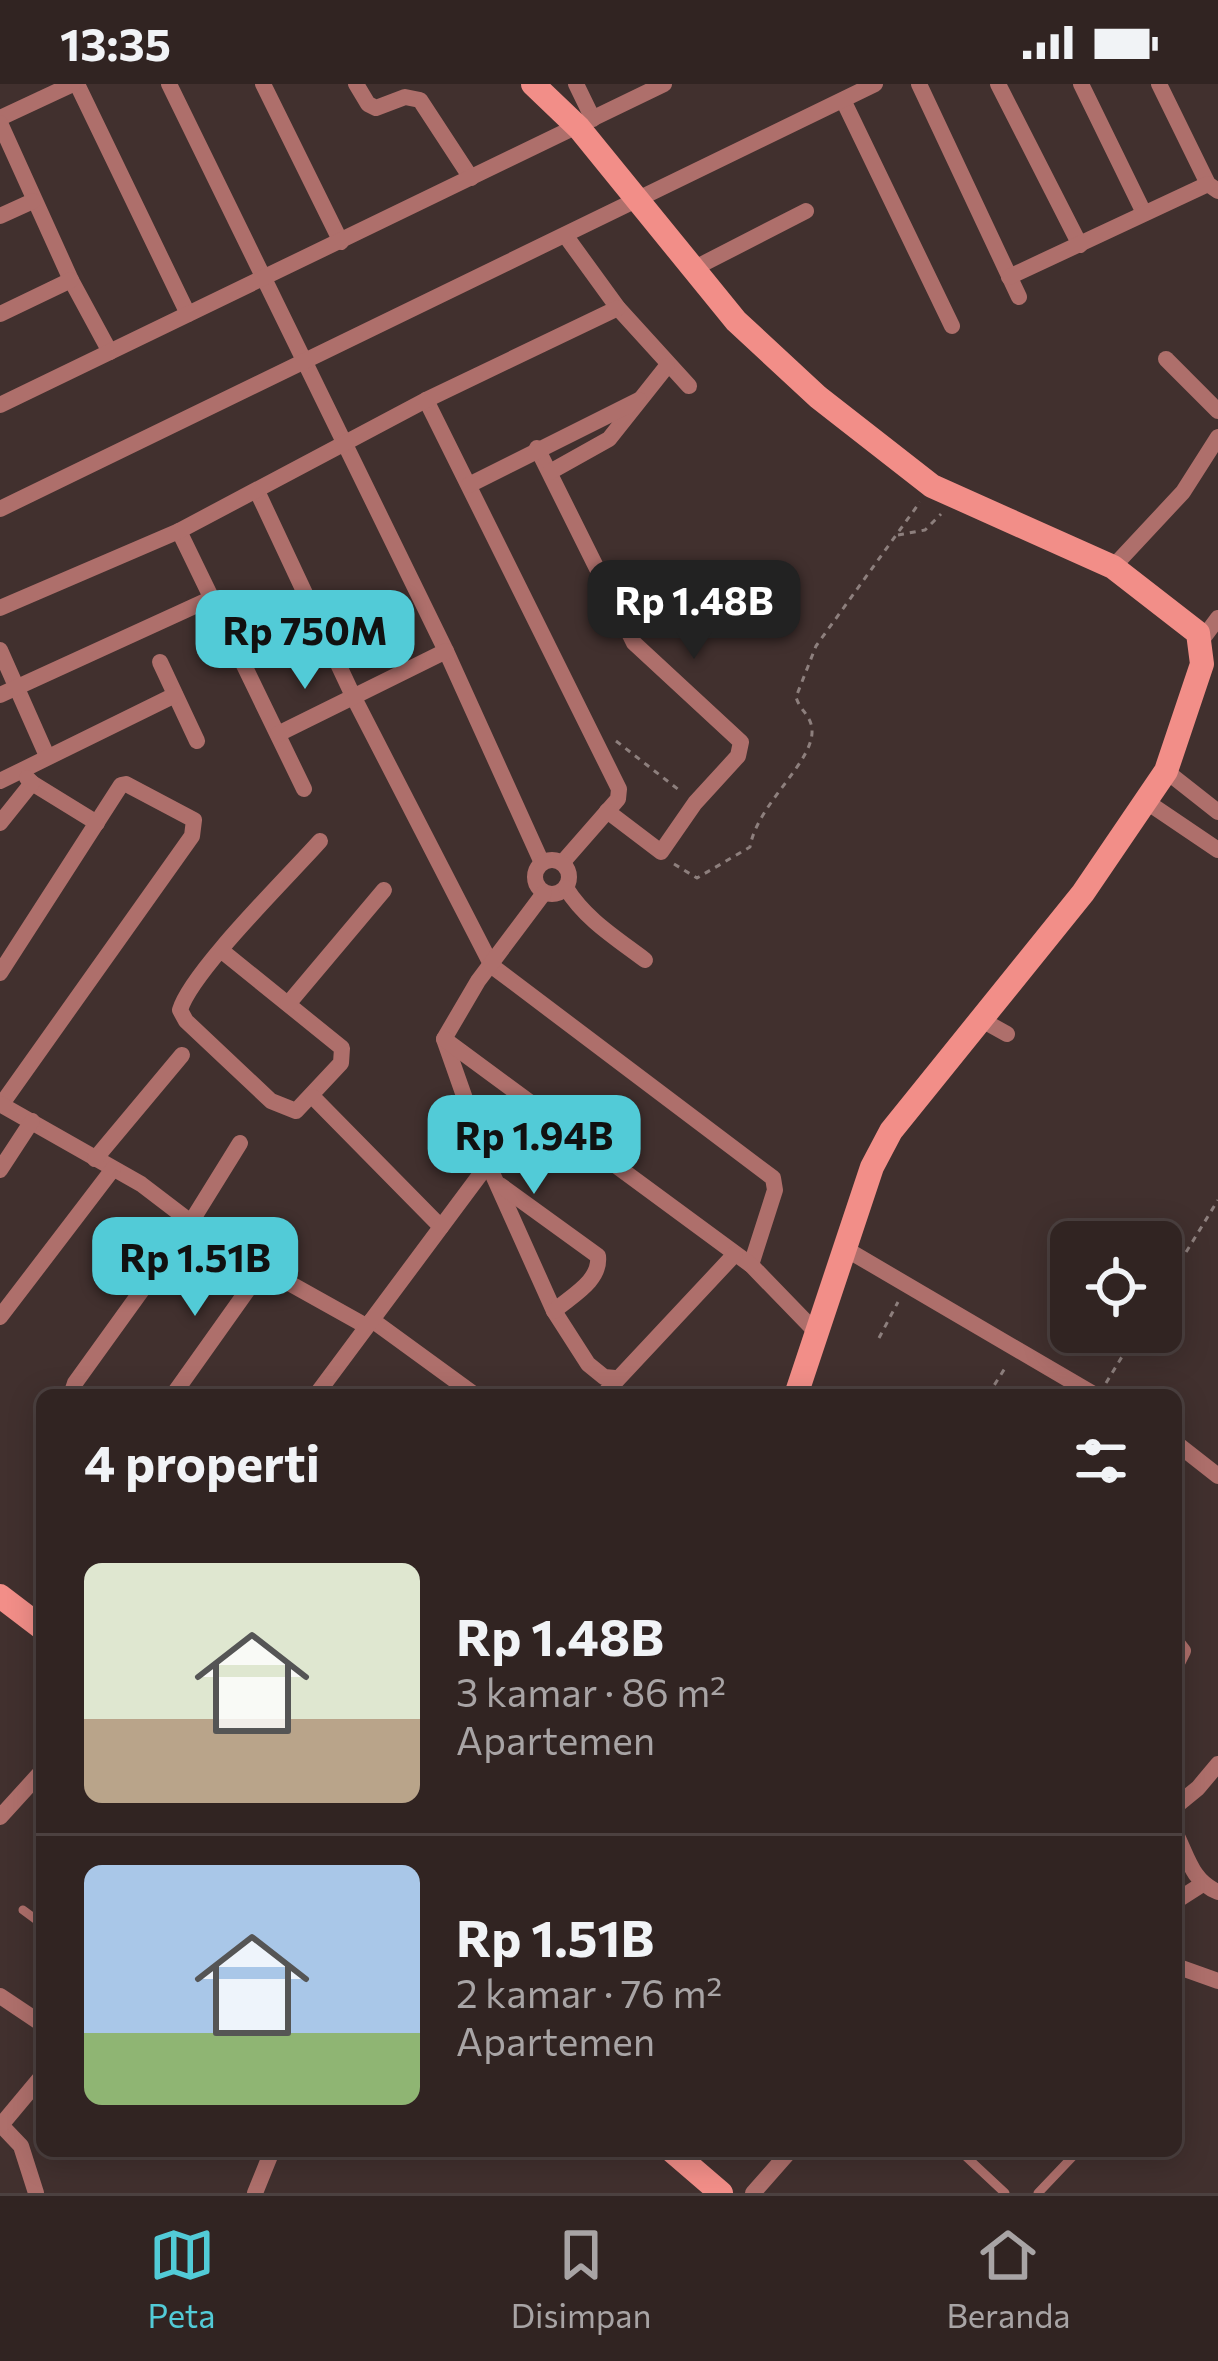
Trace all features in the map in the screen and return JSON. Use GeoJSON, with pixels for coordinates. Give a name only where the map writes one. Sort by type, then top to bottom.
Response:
{"type":"FeatureCollection","features":[{"type":"Feature","properties":{"kind":"street"},"geometry":{"type":"LineString","coordinates":[[110,352],[33,201],[0,121],[75,84],[188,314]]}},
{"type":"Feature","properties":{"kind":"street"},"geometry":{"type":"LineString","coordinates":[[170,84],[446,651],[542,863],[535,879],[544,892],[556,894],[566,887],[569,877],[562,863]]}},
{"type":"Feature","properties":{"kind":"street"},"geometry":{"type":"LineString","coordinates":[[263,84],[341,242]]}},
{"type":"Feature","properties":{"kind":"street"},"geometry":{"type":"LineString","coordinates":[[356,84],[376,108],[405,97],[420,100],[471,178]]}},
{"type":"Feature","properties":{"kind":"street"},"geometry":{"type":"LineString","coordinates":[[533,84],[586,123]]}},
{"type":"Feature","properties":{"kind":"street"},"geometry":{"type":"LineString","coordinates":[[576,84],[586,123],[638,202],[736,321],[818,397],[942,492],[1113,567],[1165,604],[1198,633],[1207,648]]}},
{"type":"Feature","properties":{"kind":"street"},"geometry":{"type":"LineString","coordinates":[[0,405],[664,84]]}},
{"type":"Feature","properties":{"kind":"street"},"geometry":{"type":"LineString","coordinates":[[0,509],[875,84]]}},
{"type":"Feature","properties":{"kind":"street"},"geometry":{"type":"LineString","coordinates":[[919,84],[1019,297]]}},
{"type":"Feature","properties":{"kind":"street"},"geometry":{"type":"LineString","coordinates":[[998,84],[1080,245]]}},
{"type":"Feature","properties":{"kind":"street"},"geometry":{"type":"LineString","coordinates":[[1081,84],[1144,213]]}},
{"type":"Feature","properties":{"kind":"street"},"geometry":{"type":"LineString","coordinates":[[1009,277],[1144,213],[1213,187],[1160,84]]}},
{"type":"Feature","properties":{"kind":"street"},"geometry":{"type":"LineString","coordinates":[[844,102],[952,326]]}},
{"type":"Feature","properties":{"kind":"street"},"geometry":{"type":"LineString","coordinates":[[0,216],[33,201]]}},
{"type":"Feature","properties":{"kind":"street"},"geometry":{"type":"LineString","coordinates":[[691,270],[806,212]]}},
{"type":"Feature","properties":{"kind":"street"},"geometry":{"type":"LineString","coordinates":[[565,235],[618,308],[689,386]]}},
{"type":"Feature","properties":{"kind":"street"},"geometry":{"type":"LineString","coordinates":[[0,314],[71,280]]}},
{"type":"Feature","properties":{"kind":"street"},"geometry":{"type":"LineString","coordinates":[[0,608],[179,531],[426,400],[618,308]]}},
{"type":"Feature","properties":{"kind":"street"},"geometry":{"type":"LineString","coordinates":[[1166,359],[1218,411]]}},
{"type":"Feature","properties":{"kind":"street"},"geometry":{"type":"LineString","coordinates":[[550,472],[610,439],[667,366]]}},
{"type":"Feature","properties":{"kind":"street"},"geometry":{"type":"LineString","coordinates":[[426,400],[620,794],[562,863],[542,863]]}},
{"type":"Feature","properties":{"kind":"street"},"geometry":{"type":"LineString","coordinates":[[469,485],[639,400]]}},
{"type":"Feature","properties":{"kind":"street"},"geometry":{"type":"LineString","coordinates":[[1113,567],[1183,493],[1218,437]]}},
{"type":"Feature","properties":{"kind":"street"},"geometry":{"type":"LineString","coordinates":[[537,448],[634,643],[741,742],[738,756],[695,802],[661,852],[607,811]]}},
{"type":"Feature","properties":{"kind":"street"},"geometry":{"type":"LineString","coordinates":[[257,491],[354,698],[492,966],[773,1178],[775,1190],[743,1260],[608,1389]]}},
{"type":"Feature","properties":{"kind":"street"},"geometry":{"type":"LineString","coordinates":[[179,531],[304,789]]}},
{"type":"Feature","properties":{"kind":"street"},"geometry":{"type":"LineString","coordinates":[[9,691],[210,599]]}},
{"type":"Feature","properties":{"kind":"street"},"geometry":{"type":"LineString","coordinates":[[798,1389],[872,1167],[890,1131],[1083,893],[1147,802],[1166,771],[1218,617]]}},
{"type":"Feature","properties":{"kind":"street"},"geometry":{"type":"LineString","coordinates":[[0,650],[9,691],[47,756]]}},
{"type":"Feature","properties":{"kind":"street"},"geometry":{"type":"LineString","coordinates":[[278,734],[446,651]]}},
{"type":"Feature","properties":{"kind":"street"},"geometry":{"type":"LineString","coordinates":[[160,662],[197,741]]}},
{"type":"Feature","properties":{"kind":"street"},"geometry":{"type":"LineString","coordinates":[[0,824],[26,777],[47,756],[176,695]]}},
{"type":"Feature","properties":{"kind":"street"},"geometry":{"type":"LineString","coordinates":[[1166,771],[1218,812]]}},
{"type":"Feature","properties":{"kind":"street"},"geometry":{"type":"LineString","coordinates":[[0,781],[26,777],[97,823]]}},
{"type":"Feature","properties":{"kind":"street"},"geometry":{"type":"LineString","coordinates":[[0,973],[126,784],[193,819],[196,825],[1,1104],[141,1184],[259,1274],[290,1283],[369,1323],[466,1389]]}},
{"type":"Feature","properties":{"kind":"street"},"geometry":{"type":"LineString","coordinates":[[1147,802],[1218,850]]}},
{"type":"Feature","properties":{"kind":"street"},"geometry":{"type":"LineString","coordinates":[[222,951],[342,1048],[344,1056],[313,1097],[296,1111],[272,1101],[186,1021],[180,1010],[185,993],[222,951],[320,841]]}},
{"type":"Feature","properties":{"kind":"street"},"geometry":{"type":"LineString","coordinates":[[566,887],[575,904],[645,960]]}},
{"type":"Feature","properties":{"kind":"street"},"geometry":{"type":"LineString","coordinates":[[288,1004],[384,890]]}},
{"type":"Feature","properties":{"kind":"street"},"geometry":{"type":"LineString","coordinates":[[444,1039],[544,892]]}},
{"type":"Feature","properties":{"kind":"street"},"geometry":{"type":"LineString","coordinates":[[980,1019],[1007,1034]]}},
{"type":"Feature","properties":{"kind":"street"},"geometry":{"type":"LineString","coordinates":[[444,1039],[488,1164],[554,1311],[588,1364],[604,1377],[616,1378]]}},
{"type":"Feature","properties":{"kind":"street"},"geometry":{"type":"LineString","coordinates":[[444,1039],[743,1260],[815,1331]]}},
{"type":"Feature","properties":{"kind":"street"},"geometry":{"type":"LineString","coordinates":[[95,1159],[182,1055]]}},
{"type":"Feature","properties":{"kind":"street"},"geometry":{"type":"LineString","coordinates":[[313,1097],[441,1227]]}},
{"type":"Feature","properties":{"kind":"street"},"geometry":{"type":"LineString","coordinates":[[0,1169],[32,1121]]}},
{"type":"Feature","properties":{"kind":"street"},"geometry":{"type":"LineString","coordinates":[[73,1389],[191,1222],[239,1143]]}},
{"type":"Feature","properties":{"kind":"street"},"geometry":{"type":"LineString","coordinates":[[320,1389],[488,1164]]}},
{"type":"Feature","properties":{"kind":"street"},"geometry":{"type":"LineString","coordinates":[[0,1317],[113,1169]]}},
{"type":"Feature","properties":{"kind":"street"},"geometry":{"type":"LineString","coordinates":[[500,1184],[598,1256],[599,1267],[590,1281],[554,1311]]}},
{"type":"Feature","properties":{"kind":"street"},"geometry":{"type":"LineString","coordinates":[[844,1248],[1087,1389]]}},
{"type":"Feature","properties":{"kind":"street"},"geometry":{"type":"LineString","coordinates":[[177,1389],[259,1274]]}},
{"type":"Feature","properties":{"kind":"street"},"geometry":{"type":"LineString","coordinates":[[1182,1448],[1218,1476]]}},
{"type":"Feature","properties":{"kind":"street"},"geometry":{"type":"LineString","coordinates":[[0,1596],[36,1623]]}},
{"type":"Feature","properties":{"kind":"street"},"geometry":{"type":"LineString","coordinates":[[1182,1796],[1218,1764]]}},
{"type":"Feature","properties":{"kind":"street"},"geometry":{"type":"LineString","coordinates":[[3,1807],[36,1777]]}},
{"type":"Feature","properties":{"kind":"street"},"geometry":{"type":"LineString","coordinates":[[1182,1844],[1209,1888]]}},
{"type":"Feature","properties":{"kind":"street"},"geometry":{"type":"LineString","coordinates":[[1182,1968],[1218,1981]]}},
{"type":"Feature","properties":{"kind":"street"},"geometry":{"type":"LineString","coordinates":[[0,1996],[36,2020]]}},
{"type":"Feature","properties":{"kind":"street"},"geometry":{"type":"LineString","coordinates":[[36,2083],[0,2125],[21,2146],[36,2193]]}},
{"type":"Feature","properties":{"kind":"street"},"geometry":{"type":"LineString","coordinates":[[255,2193],[270,2157]]}},
{"type":"Feature","properties":{"kind":"street"},"geometry":{"type":"LineString","coordinates":[[678,2157],[721,2193]]}},
{"type":"Feature","properties":{"kind":"street"},"geometry":{"type":"LineString","coordinates":[[753,2193],[785,2157]]}},
{"type":"Feature","properties":{"kind":"lane"},"geometry":{"type":"LineString","coordinates":[[23,1910],[36,1920]]}},
{"type":"Feature","properties":{"kind":"lane"},"geometry":{"type":"LineString","coordinates":[[966,2157],[1005,2193]]}},
{"type":"Feature","properties":{"kind":"lane"},"geometry":{"type":"LineString","coordinates":[[1038,2193],[1072,2157]]}},
{"type":"Feature","properties":{"kind":"path"},"geometry":{"type":"LineString","coordinates":[[661,852],[697,878],[750,847],[760,817],[811,738],[810,722],[796,703],[804,673],[841,608],[896,534],[942,492]]}},
{"type":"Feature","properties":{"kind":"path"},"geometry":{"type":"LineString","coordinates":[[896,534],[908,536],[925,530],[942,492]]}},
{"type":"Feature","properties":{"kind":"path"},"geometry":{"type":"LineString","coordinates":[[614,739],[695,802]]}},
{"type":"Feature","properties":{"kind":"path"},"geometry":{"type":"LineString","coordinates":[[1182,1259],[1218,1200]]}},
{"type":"Feature","properties":{"kind":"path"},"geometry":{"type":"LineString","coordinates":[[878,1338],[908,1285]]}},
{"type":"Feature","properties":{"kind":"path"},"geometry":{"type":"LineString","coordinates":[[992,1389],[1018,1349]]}},
{"type":"Feature","properties":{"kind":"path"},"geometry":{"type":"LineString","coordinates":[[1101,1389],[1124,1353]]}}]}
